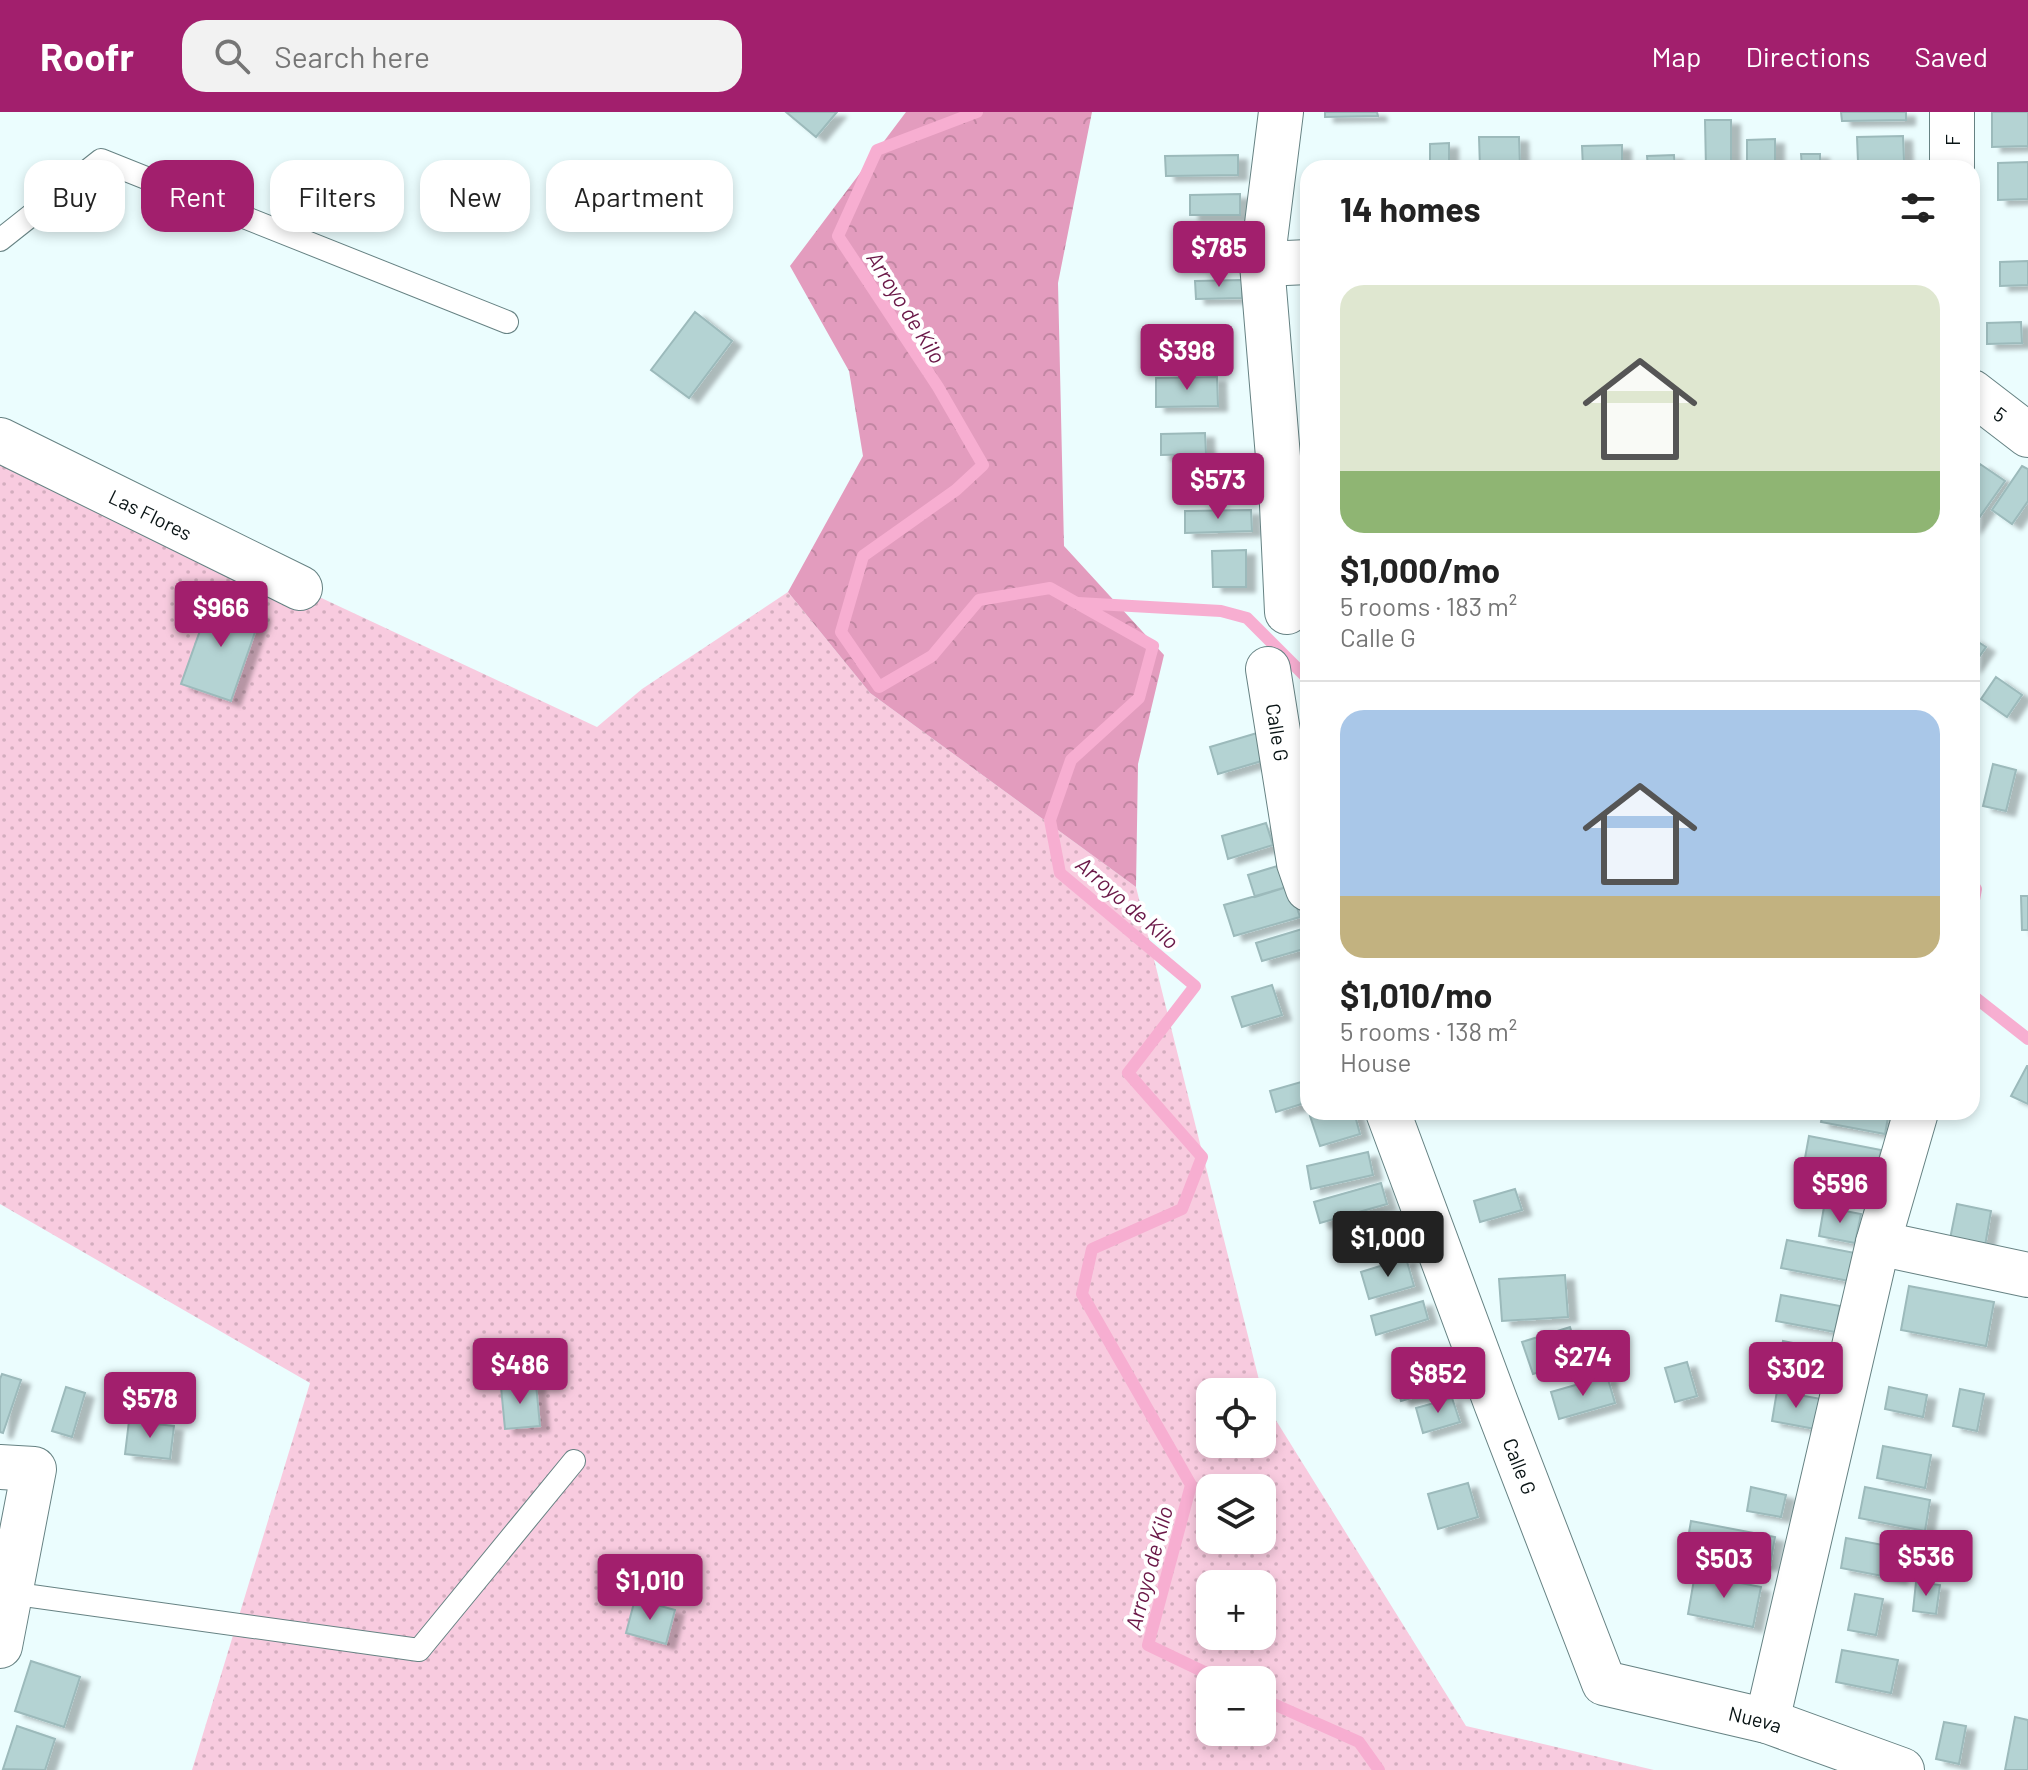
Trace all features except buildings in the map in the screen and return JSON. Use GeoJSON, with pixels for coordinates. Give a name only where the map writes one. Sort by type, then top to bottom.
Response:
{"type":"FeatureCollection","features":[{"type":"Feature","properties":{"kind":"street"},"geometry":{"type":"LineString","coordinates":[[1281,112],[1262,264],[1282,505],[1287,612]]}},
{"type":"Feature","properties":{"kind":"street","name":"F"},"geometry":{"type":"LineString","coordinates":[[1952,112],[1952,160]]}},
{"type":"Feature","properties":{"kind":"street"},"geometry":{"type":"LineString","coordinates":[[1262,264],[1300,262]]}},
{"type":"Feature","properties":{"kind":"street","name":"5"},"geometry":{"type":"LineString","coordinates":[[1980,398],[2028,435]]}},
{"type":"Feature","properties":{"kind":"street","name":"Las Flores"},"geometry":{"type":"LineString","coordinates":[[0,440],[300,588]]}},
{"type":"Feature","properties":{"kind":"street","name":"Calle G"},"geometry":{"type":"LineString","coordinates":[[1268,669],[1300,866]]}},
{"type":"Feature","properties":{"kind":"street","name":"Calle G"},"geometry":{"type":"LineString","coordinates":[[1391,1120],[1604,1683]]}},
{"type":"Feature","properties":{"kind":"street"},"geometry":{"type":"LineString","coordinates":[[1767,1721],[1878,1243],[1914,1120]]}},
{"type":"Feature","properties":{"kind":"street"},"geometry":{"type":"LineString","coordinates":[[1878,1243],[2028,1275]]}},
{"type":"Feature","properties":{"kind":"street"},"geometry":{"type":"LineString","coordinates":[[0,1646],[10,1593],[17,1468]]}},
{"type":"Feature","properties":{"kind":"street","name":"Nueva"},"geometry":{"type":"LineString","coordinates":[[1604,1683],[1767,1721],[1902,1770]]}},
{"type":"Feature","properties":{"kind":"lane"},"geometry":{"type":"LineString","coordinates":[[0,240],[101,160],[507,322]]}},
{"type":"Feature","properties":{"kind":"lane"},"geometry":{"type":"LineString","coordinates":[[10,1593],[419,1650],[574,1461]]}},
{"type":"Feature","properties":{"kind":"shaded area"},"geometry":{"type":"Polygon","coordinates":[[[0,440],[300,588],[597,727],[642,689],[788,592],[870,693],[1136,887],[1259,1378],[1196,1378],[1196,1458],[1276,1458],[1276,1420],[1466,1726],[1654,1770],[192,1770],[310,1383],[0,1204],[0,440]]]}},
{"type":"Feature","properties":{"kind":"green space"},"geometry":{"type":"Polygon","coordinates":[[[906,112],[1092,112],[1058,283],[1064,546],[1164,655],[1138,764],[1136,887],[870,693],[788,592],[863,456],[849,371],[790,266],[906,112]]]}},
{"type":"Feature","properties":{"kind":"waterway","name":"Arroyo de Kilo"},"geometry":{"type":"LineString","coordinates":[[977,112],[877,150],[838,236],[938,387],[983,465],[956,490],[863,556],[841,632],[879,687],[932,656],[979,600],[1050,588],[1153,646],[1139,698],[1071,760],[1050,820],[1060,873],[1195,986],[1128,1073],[1202,1157],[1182,1209],[1092,1249],[1082,1294],[1191,1485],[1148,1645],[1196,1668]]}},
{"type":"Feature","properties":{"kind":"waterway"},"geometry":{"type":"LineString","coordinates":[[1078,603],[1221,611],[1247,618],[1300,671]]}},
{"type":"Feature","properties":{"kind":"waterway"},"geometry":{"type":"LineString","coordinates":[[1980,1001],[2028,1039]]}},
{"type":"Feature","properties":{"kind":"waterway","name":"Arroyo de Kilo"},"geometry":{"type":"LineString","coordinates":[[1276,1705],[1359,1742],[1379,1770]]}}]}
